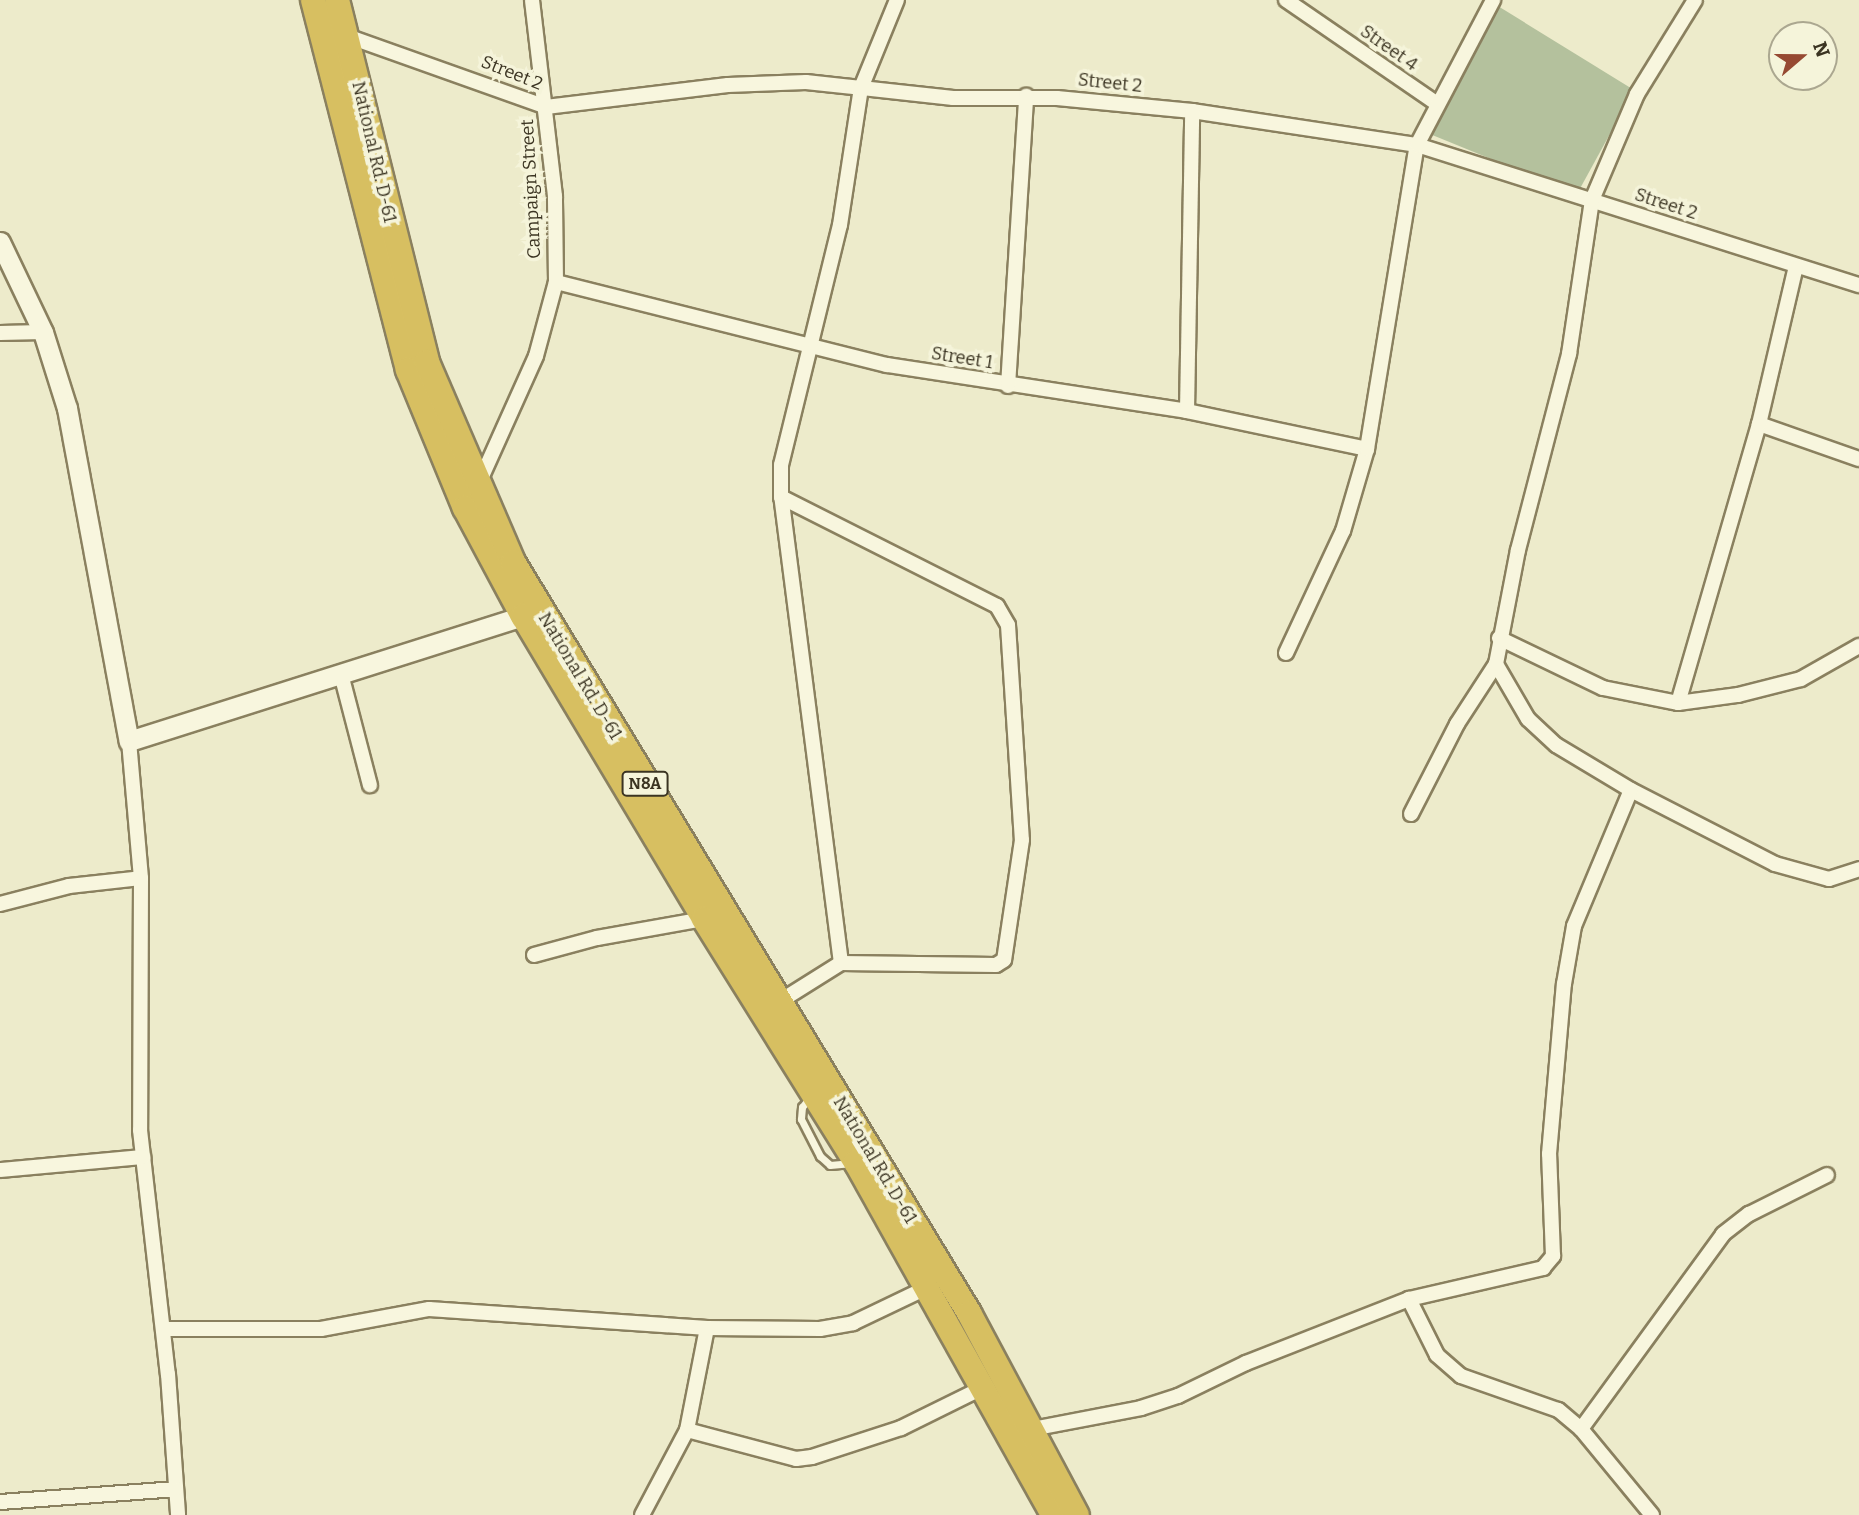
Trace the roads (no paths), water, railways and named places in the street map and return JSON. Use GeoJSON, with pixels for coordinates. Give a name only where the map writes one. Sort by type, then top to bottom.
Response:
{"type":"FeatureCollection","features":[{"type":"Feature","properties":{"kind":"highway","name":"National Rd. D-61"},"geometry":{"type":"LineString","coordinates":[[313,0],[408,370],[531,613],[704,919],[770,1007],[813,1094],[856,1162],[928,1287],[1053,1515]]}},
{"type":"Feature","properties":{"kind":"highway","name":"National Rd. D-61"},"geometry":{"type":"LineString","coordinates":[[337,0],[400,270],[426,362],[471,498]]}},
{"type":"Feature","properties":{"kind":"highway","name":"National Rd. D-61"},"geometry":{"type":"LineString","coordinates":[[531,613],[770,1007],[969,1313],[1077,1515]]}},
{"type":"Feature","properties":{"kind":"street","name":"Campaign Street"},"geometry":{"type":"LineString","coordinates":[[471,498],[536,356],[556,282],[555,196],[532,0]]}},
{"type":"Feature","properties":{"kind":"street"},"geometry":{"type":"LineString","coordinates":[[842,963],[781,497],[780,465],[841,225],[862,88],[897,0]]}},
{"type":"Feature","properties":{"kind":"street","name":"Street 4"},"geometry":{"type":"LineString","coordinates":[[1286,0],[1436,103]]}},
{"type":"Feature","properties":{"kind":"street"},"geometry":{"type":"LineString","coordinates":[[1286,653],[1343,531],[1367,449],[1416,145],[1493,0]]}},
{"type":"Feature","properties":{"kind":"street"},"geometry":{"type":"LineString","coordinates":[[1410,814],[1457,724],[1496,664],[1499,638],[1569,354],[1591,200],[1637,94],[1695,0]]}},
{"type":"Feature","properties":{"kind":"street","name":"Street 2"},"geometry":{"type":"LineString","coordinates":[[347,36],[546,107],[728,85],[806,82],[953,98],[1026,96],[1192,111],[1416,145],[1859,285]]}},
{"type":"Feature","properties":{"kind":"street"},"geometry":{"type":"LineString","coordinates":[[1009,386],[1026,96]]}},
{"type":"Feature","properties":{"kind":"street"},"geometry":{"type":"LineString","coordinates":[[1187,411],[1192,111]]}},
{"type":"Feature","properties":{"kind":"street"},"geometry":{"type":"LineString","coordinates":[[0,242],[43,332],[67,408],[129,740],[141,878],[143,1157],[164,1329],[178,1515]]}},
{"type":"Feature","properties":{"kind":"street"},"geometry":{"type":"LineString","coordinates":[[1678,703],[1759,424],[1796,266]]}},
{"type":"Feature","properties":{"kind":"street","name":"Street 1"},"geometry":{"type":"LineString","coordinates":[[556,282],[887,365],[1009,386],[1187,411],[1367,449]]}},
{"type":"Feature","properties":{"kind":"street"},"geometry":{"type":"LineString","coordinates":[[0,333],[43,332]]}},
{"type":"Feature","properties":{"kind":"street"},"geometry":{"type":"LineString","coordinates":[[1759,424],[1859,459]]}},
{"type":"Feature","properties":{"kind":"street"},"geometry":{"type":"LineString","coordinates":[[770,1007],[842,963],[996,965],[1004,960],[1022,830],[1008,625],[997,606],[781,497]]}},
{"type":"Feature","properties":{"kind":"street"},"geometry":{"type":"LineString","coordinates":[[129,740],[531,613]]}},
{"type":"Feature","properties":{"kind":"street"},"geometry":{"type":"LineString","coordinates":[[1499,638],[1603,688],[1678,703],[1738,695],[1801,678],[1859,646]]}},
{"type":"Feature","properties":{"kind":"street"},"geometry":{"type":"LineString","coordinates":[[1496,664],[1537,728],[1556,745],[1631,790],[1775,864],[1829,879],[1859,869]]}},
{"type":"Feature","properties":{"kind":"street"},"geometry":{"type":"LineString","coordinates":[[341,674],[370,785]]}},
{"type":"Feature","properties":{"kind":"street"},"geometry":{"type":"LineString","coordinates":[[1032,1429],[1141,1408],[1178,1396],[1246,1363],[1409,1299],[1543,1268],[1553,1256],[1549,1154],[1564,985],[1574,926],[1631,790]]}},
{"type":"Feature","properties":{"kind":"street"},"geometry":{"type":"LineString","coordinates":[[0,904],[69,887],[141,878]]}},
{"type":"Feature","properties":{"kind":"street"},"geometry":{"type":"LineString","coordinates":[[534,955],[597,938],[704,919]]}},
{"type":"Feature","properties":{"kind":"street"},"geometry":{"type":"LineString","coordinates":[[0,1170],[143,1157]]}},
{"type":"Feature","properties":{"kind":"street"},"geometry":{"type":"LineString","coordinates":[[1581,1429],[1723,1234],[1749,1213],[1827,1175]]}},
{"type":"Feature","properties":{"kind":"street"},"geometry":{"type":"LineString","coordinates":[[164,1329],[283,1332],[385,1319],[417,1310],[707,1328],[840,1326],[928,1287]]}},
{"type":"Feature","properties":{"kind":"street"},"geometry":{"type":"LineString","coordinates":[[1409,1299],[1437,1355],[1461,1376],[1558,1410],[1581,1429],[1652,1515]]}},
{"type":"Feature","properties":{"kind":"street"},"geometry":{"type":"LineString","coordinates":[[642,1515],[687,1430],[707,1328]]}},
{"type":"Feature","properties":{"kind":"street"},"geometry":{"type":"LineString","coordinates":[[687,1430],[796,1460],[901,1428],[984,1387]]}},
{"type":"Feature","properties":{"kind":"street"},"geometry":{"type":"LineString","coordinates":[[0,1502],[176,1489]]}}]}
